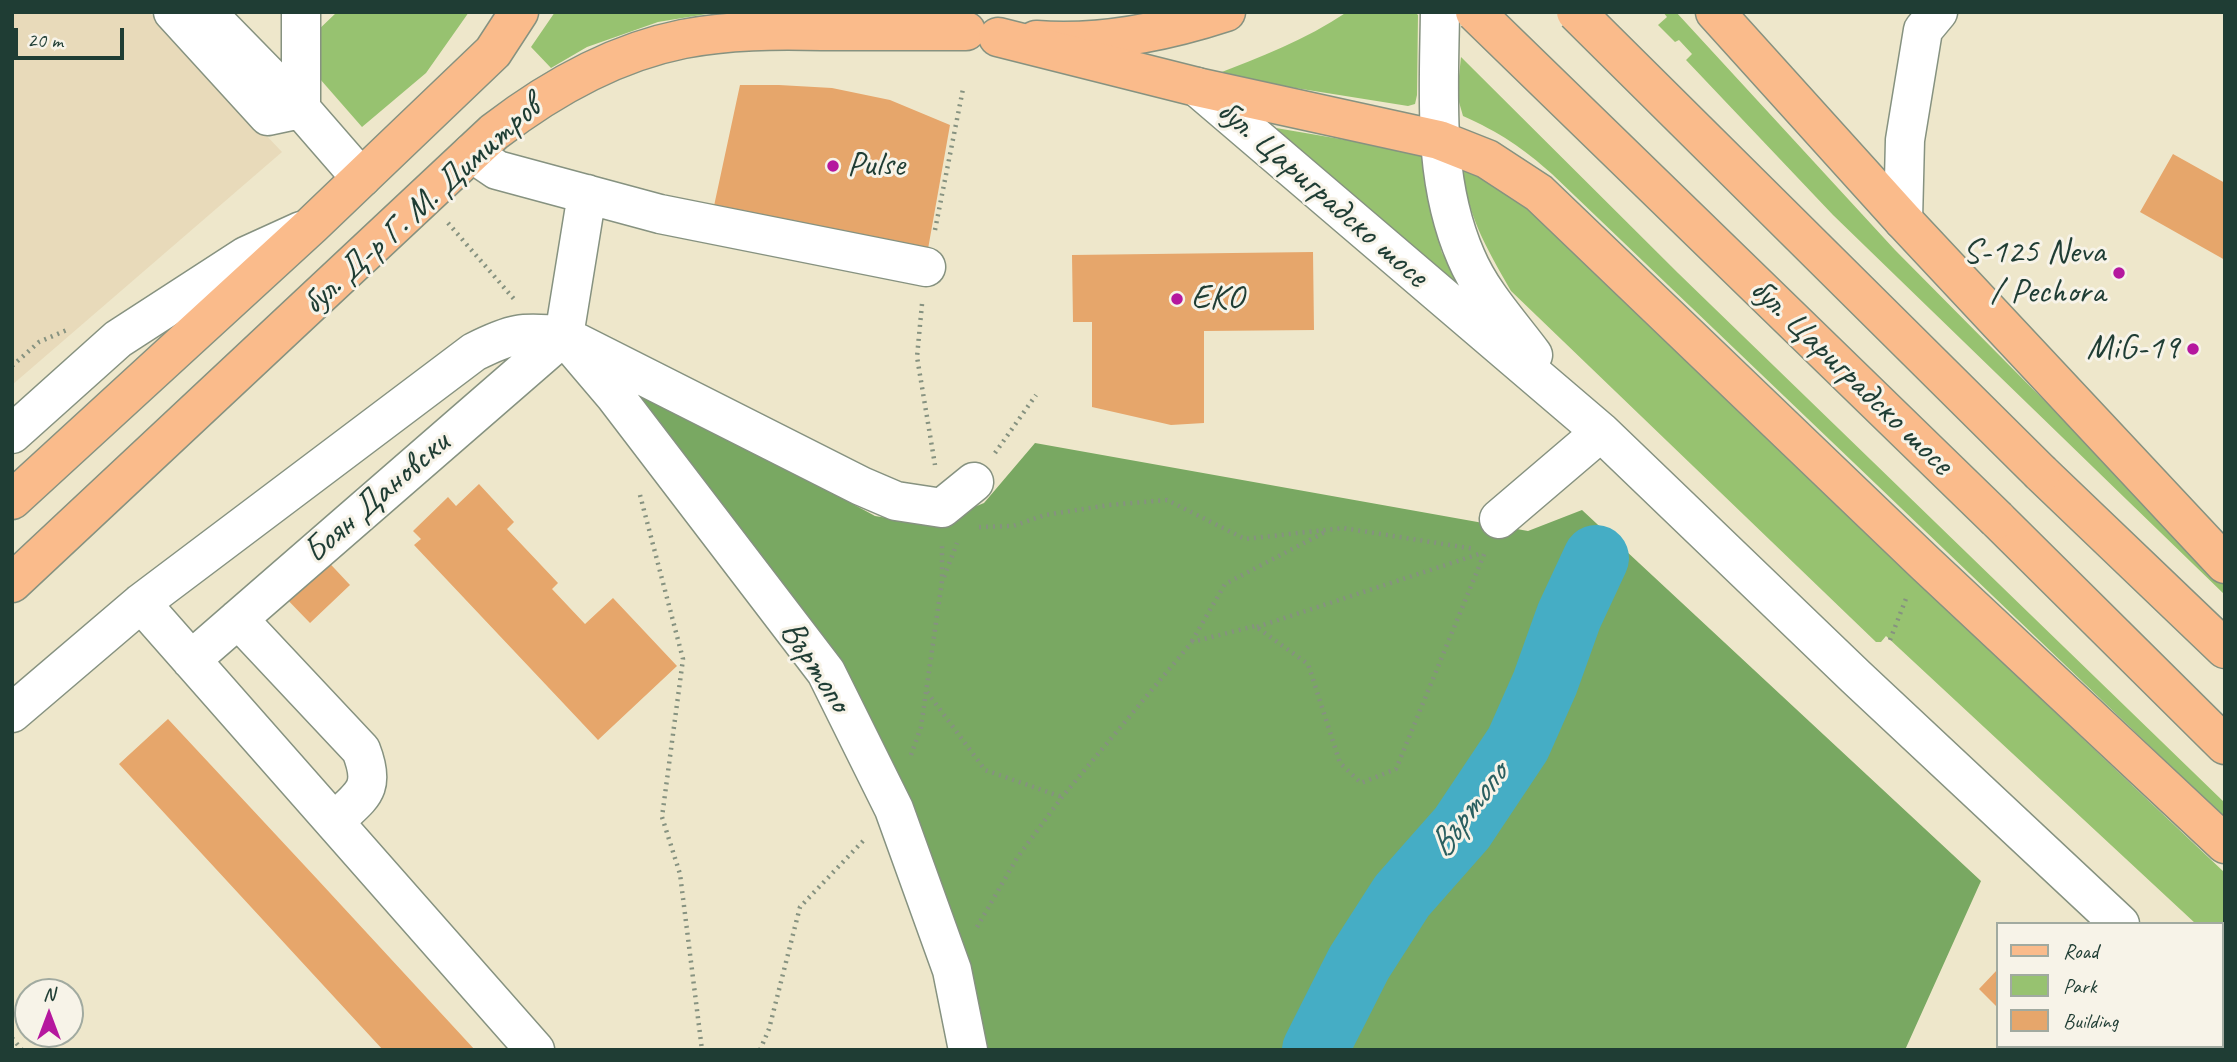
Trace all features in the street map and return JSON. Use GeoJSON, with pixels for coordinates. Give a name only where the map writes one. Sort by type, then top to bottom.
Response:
{"type":"FeatureCollection","features":[{"type":"Feature","properties":{"kind":"main road","name":"бул. Д-р Г. М. Димитров"},"geometry":{"type":"LineString","coordinates":[[12,500],[312,225],[493,52],[519,12]]}},
{"type":"Feature","properties":{"kind":"main road"},"geometry":{"type":"LineString","coordinates":[[900,12],[1197,87],[1439,140],[1487,159],[1539,193],[1925,563],[2225,844]]}},
{"type":"Feature","properties":{"kind":"main road"},"geometry":{"type":"LineString","coordinates":[[982,34],[1059,42],[1121,38],[1182,27],[1226,12]]}},
{"type":"Feature","properties":{"kind":"main road","name":"бул. Цариградско шосе"},"geometry":{"type":"LineString","coordinates":[[1475,12],[1997,519],[2225,745]]}},
{"type":"Feature","properties":{"kind":"main road","name":"бул. Цариградско шосе"},"geometry":{"type":"LineString","coordinates":[[1576,12],[2041,473],[2225,649]]}},
{"type":"Feature","properties":{"kind":"main road"},"geometry":{"type":"LineString","coordinates":[[1715,12],[1903,220],[2225,564]]}},
{"type":"Feature","properties":{"kind":"main road","name":"бул. Д-р Г. М. Димитров"},"geometry":{"type":"LineString","coordinates":[[12,583],[472,153],[531,103],[570,80],[623,56],[683,39],[740,32],[982,34]]}},
{"type":"Feature","properties":{"kind":"street"},"geometry":{"type":"LineString","coordinates":[[173,12],[268,116],[301,109]]}},
{"type":"Feature","properties":{"kind":"street"},"geometry":{"type":"LineString","coordinates":[[206,12],[301,109],[361,178]]}},
{"type":"Feature","properties":{"kind":"street"},"geometry":{"type":"LineString","coordinates":[[301,12],[301,109]]}},
{"type":"Feature","properties":{"kind":"street","name":"бул. Цариградско шосе"},"geometry":{"type":"LineString","coordinates":[[1440,12],[1439,140],[1447,200],[1466,258],[1493,302],[1588,421]]}},
{"type":"Feature","properties":{"kind":"street"},"geometry":{"type":"LineString","coordinates":[[1903,220],[1905,140],[1923,30],[1938,12]]}},
{"type":"Feature","properties":{"kind":"street","name":"бул. Цариградско шосе"},"geometry":{"type":"LineString","coordinates":[[1197,87],[1588,421],[2118,922]]}},
{"type":"Feature","properties":{"kind":"street"},"geometry":{"type":"LineString","coordinates":[[472,153],[497,170],[660,214],[926,267]]}},
{"type":"Feature","properties":{"kind":"street"},"geometry":{"type":"LineString","coordinates":[[554,335],[587,194]]}},
{"type":"Feature","properties":{"kind":"street"},"geometry":{"type":"LineString","coordinates":[[12,434],[118,339],[246,256],[312,225]]}},
{"type":"Feature","properties":{"kind":"street"},"geometry":{"type":"LineString","coordinates":[[12,713],[141,603],[474,352],[500,339],[529,332],[554,335],[861,486],[897,501],[942,508],[974,482]]}},
{"type":"Feature","properties":{"kind":"street","name":"Боян Дановски"},"geometry":{"type":"LineString","coordinates":[[191,660],[554,335]]}},
{"type":"Feature","properties":{"kind":"street","name":"Въртопо"},"geometry":{"type":"LineString","coordinates":[[554,335],[615,396],[826,672],[894,809],[951,970],[968,1050]]}},
{"type":"Feature","properties":{"kind":"street"},"geometry":{"type":"LineString","coordinates":[[1493,535],[1588,421]]}},
{"type":"Feature","properties":{"kind":"street"},"geometry":{"type":"LineString","coordinates":[[141,603],[535,1050]]}},
{"type":"Feature","properties":{"kind":"street"},"geometry":{"type":"LineString","coordinates":[[238,619],[361,750],[369,769],[366,789],[334,822]]}},
{"type":"Feature","properties":{"kind":"path"},"geometry":{"type":"LineString","coordinates":[[932,444],[917,357],[926,267],[945,188],[963,89]]}},
{"type":"Feature","properties":{"kind":"path"},"geometry":{"type":"LineString","coordinates":[[444,219],[554,335]]}},
{"type":"Feature","properties":{"kind":"path"},"geometry":{"type":"LineString","coordinates":[[12,366],[39,342],[72,328]]}},
{"type":"Feature","properties":{"kind":"path"},"geometry":{"type":"LineString","coordinates":[[974,482],[1036,395]]}},
{"type":"Feature","properties":{"kind":"path"},"geometry":{"type":"LineString","coordinates":[[973,527],[1013,526],[1055,513],[1167,500],[1245,539],[1343,528],[1414,538],[1493,535]]}},
{"type":"Feature","properties":{"kind":"path"},"geometry":{"type":"LineString","coordinates":[[951,970],[1017,858],[1062,797],[1192,642],[1226,584],[1329,529]]}},
{"type":"Feature","properties":{"kind":"path"},"geometry":{"type":"LineString","coordinates":[[760,1050],[769,1029],[800,907],[894,809],[920,727],[942,581],[961,535]]}},
{"type":"Feature","properties":{"kind":"path"},"geometry":{"type":"LineString","coordinates":[[1257,627],[1308,664],[1340,763],[1362,783],[1396,769],[1493,535]]}},
{"type":"Feature","properties":{"kind":"path"},"geometry":{"type":"LineString","coordinates":[[1192,642],[1257,627],[1493,535]]}},
{"type":"Feature","properties":{"kind":"path"},"geometry":{"type":"LineString","coordinates":[[1890,640],[1909,591]]}},
{"type":"Feature","properties":{"kind":"path"},"geometry":{"type":"LineString","coordinates":[[667,597],[683,659],[662,817],[680,874],[702,1050]]}},
{"type":"Feature","properties":{"kind":"path"},"geometry":{"type":"LineString","coordinates":[[926,691],[985,770],[1062,797]]}},
{"type":"Feature","properties":{"kind":"path"},"geometry":{"type":"LineString","coordinates":[[12,1038],[22,1050]]}},
{"type":"Feature","properties":{"kind":"shaded area"},"geometry":{"type":"Polygon","coordinates":[[[12,12],[149,12],[282,152],[12,385],[12,12]]]}},
{"type":"Feature","properties":{"kind":"green space"},"geometry":{"type":"Polygon","coordinates":[[[337,12],[469,12],[426,73],[362,127],[313,71],[314,34],[337,12]]]}},
{"type":"Feature","properties":{"kind":"green space"},"geometry":{"type":"Polygon","coordinates":[[[555,12],[719,12],[658,22],[587,47],[551,68],[531,47],[555,12]]]}},
{"type":"Feature","properties":{"kind":"green space"},"geometry":{"type":"Polygon","coordinates":[[[1347,12],[1415,12],[1418,15],[1415,104],[1408,106],[1214,75],[1266,55],[1347,12]]]}},
{"type":"Feature","properties":{"kind":"green space"},"geometry":{"type":"Polygon","coordinates":[[[1663,12],[1676,12],[1895,250],[2225,583],[2225,595],[1833,215],[1686,60],[1692,54],[1679,40],[1675,42],[1658,25],[1667,17],[1663,12]]]}},
{"type":"Feature","properties":{"kind":"green space"},"geometry":{"type":"Polygon","coordinates":[[[1461,57],[1678,273],[2225,803],[2225,818],[1552,174],[1510,141],[1463,116],[1457,95],[1461,57]]]}},
{"type":"Feature","properties":{"kind":"green space"},"geometry":{"type":"Polygon","coordinates":[[[1276,128],[1422,153],[1428,198],[1442,253],[1477,312],[1276,128]]]}},
{"type":"Feature","properties":{"kind":"green space"},"geometry":{"type":"Polygon","coordinates":[[[1462,163],[1517,198],[2225,873],[2225,951],[2223,922],[2194,922],[1886,636],[1881,642],[1876,642],[1511,291],[1485,244],[1464,182],[1462,163]]]}},
{"type":"Feature","properties":{"kind":"green space"},"geometry":{"type":"Polygon","coordinates":[[[631,384],[875,516],[930,525],[984,503],[1035,443],[1528,531],[1582,510],[1981,881],[1905,1050],[968,1050],[894,809],[631,384]]]}},
{"type":"Feature","properties":{"kind":"building","name":"Pulse"},"geometry":{"type":"Polygon","coordinates":[[[740,85],[832,88],[890,100],[950,125],[928,249],[714,206],[740,85]]]}},
{"type":"Feature","properties":{"kind":"building"},"geometry":{"type":"Polygon","coordinates":[[[2173,154],[2225,183],[2225,260],[2140,212],[2173,154]]]}},
{"type":"Feature","properties":{"kind":"building"},"geometry":{"type":"Polygon","coordinates":[[[1313,252],[1314,330],[1204,331],[1204,423],[1171,425],[1092,407],[1092,322],[1073,322],[1072,255],[1313,252]]]}},
{"type":"Feature","properties":{"kind":"building"},"geometry":{"type":"Polygon","coordinates":[[[479,484],[514,522],[507,529],[558,583],[552,589],[585,624],[613,598],[677,666],[598,740],[414,545],[421,539],[413,531],[448,497],[456,506],[479,484]]]}},
{"type":"Feature","properties":{"kind":"building"},"geometry":{"type":"Polygon","coordinates":[[[320,553],[350,585],[310,623],[279,591],[320,553]]]}},
{"type":"Feature","properties":{"kind":"building"},"geometry":{"type":"Polygon","coordinates":[[[168,719],[475,1050],[383,1050],[119,764],[168,719]]]}},
{"type":"Feature","properties":{"kind":"building"},"geometry":{"type":"Polygon","coordinates":[[[1996,971],[1996,1006],[1979,989],[1996,971]]]}},
{"type":"Feature","properties":{"kind":"building"},"geometry":{"type":"Polygon","coordinates":[[[2142,1048],[2144,1050],[2015,1050],[2142,1048]]]}},
{"type":"Feature","properties":{"kind":"waterway","name":"Въртопо"},"geometry":{"type":"LineString","coordinates":[[1315,1050],[1359,963],[1402,896],[1462,828],[1518,744],[1545,683],[1569,616],[1596,558]]}},
{"type":"Feature","properties":{"kind":"place","name":"Pulse"},"geometry":{"type":"Point","coordinates":[833,166]}},
{"type":"Feature","properties":{"kind":"place","name":"S-125 Neva / Pechora"},"geometry":{"type":"Point","coordinates":[2119,273]}},
{"type":"Feature","properties":{"kind":"place","name":"EKO"},"geometry":{"type":"Point","coordinates":[1177,299]}},
{"type":"Feature","properties":{"kind":"place","name":"MiG-19"},"geometry":{"type":"Point","coordinates":[2193,349]}}]}
